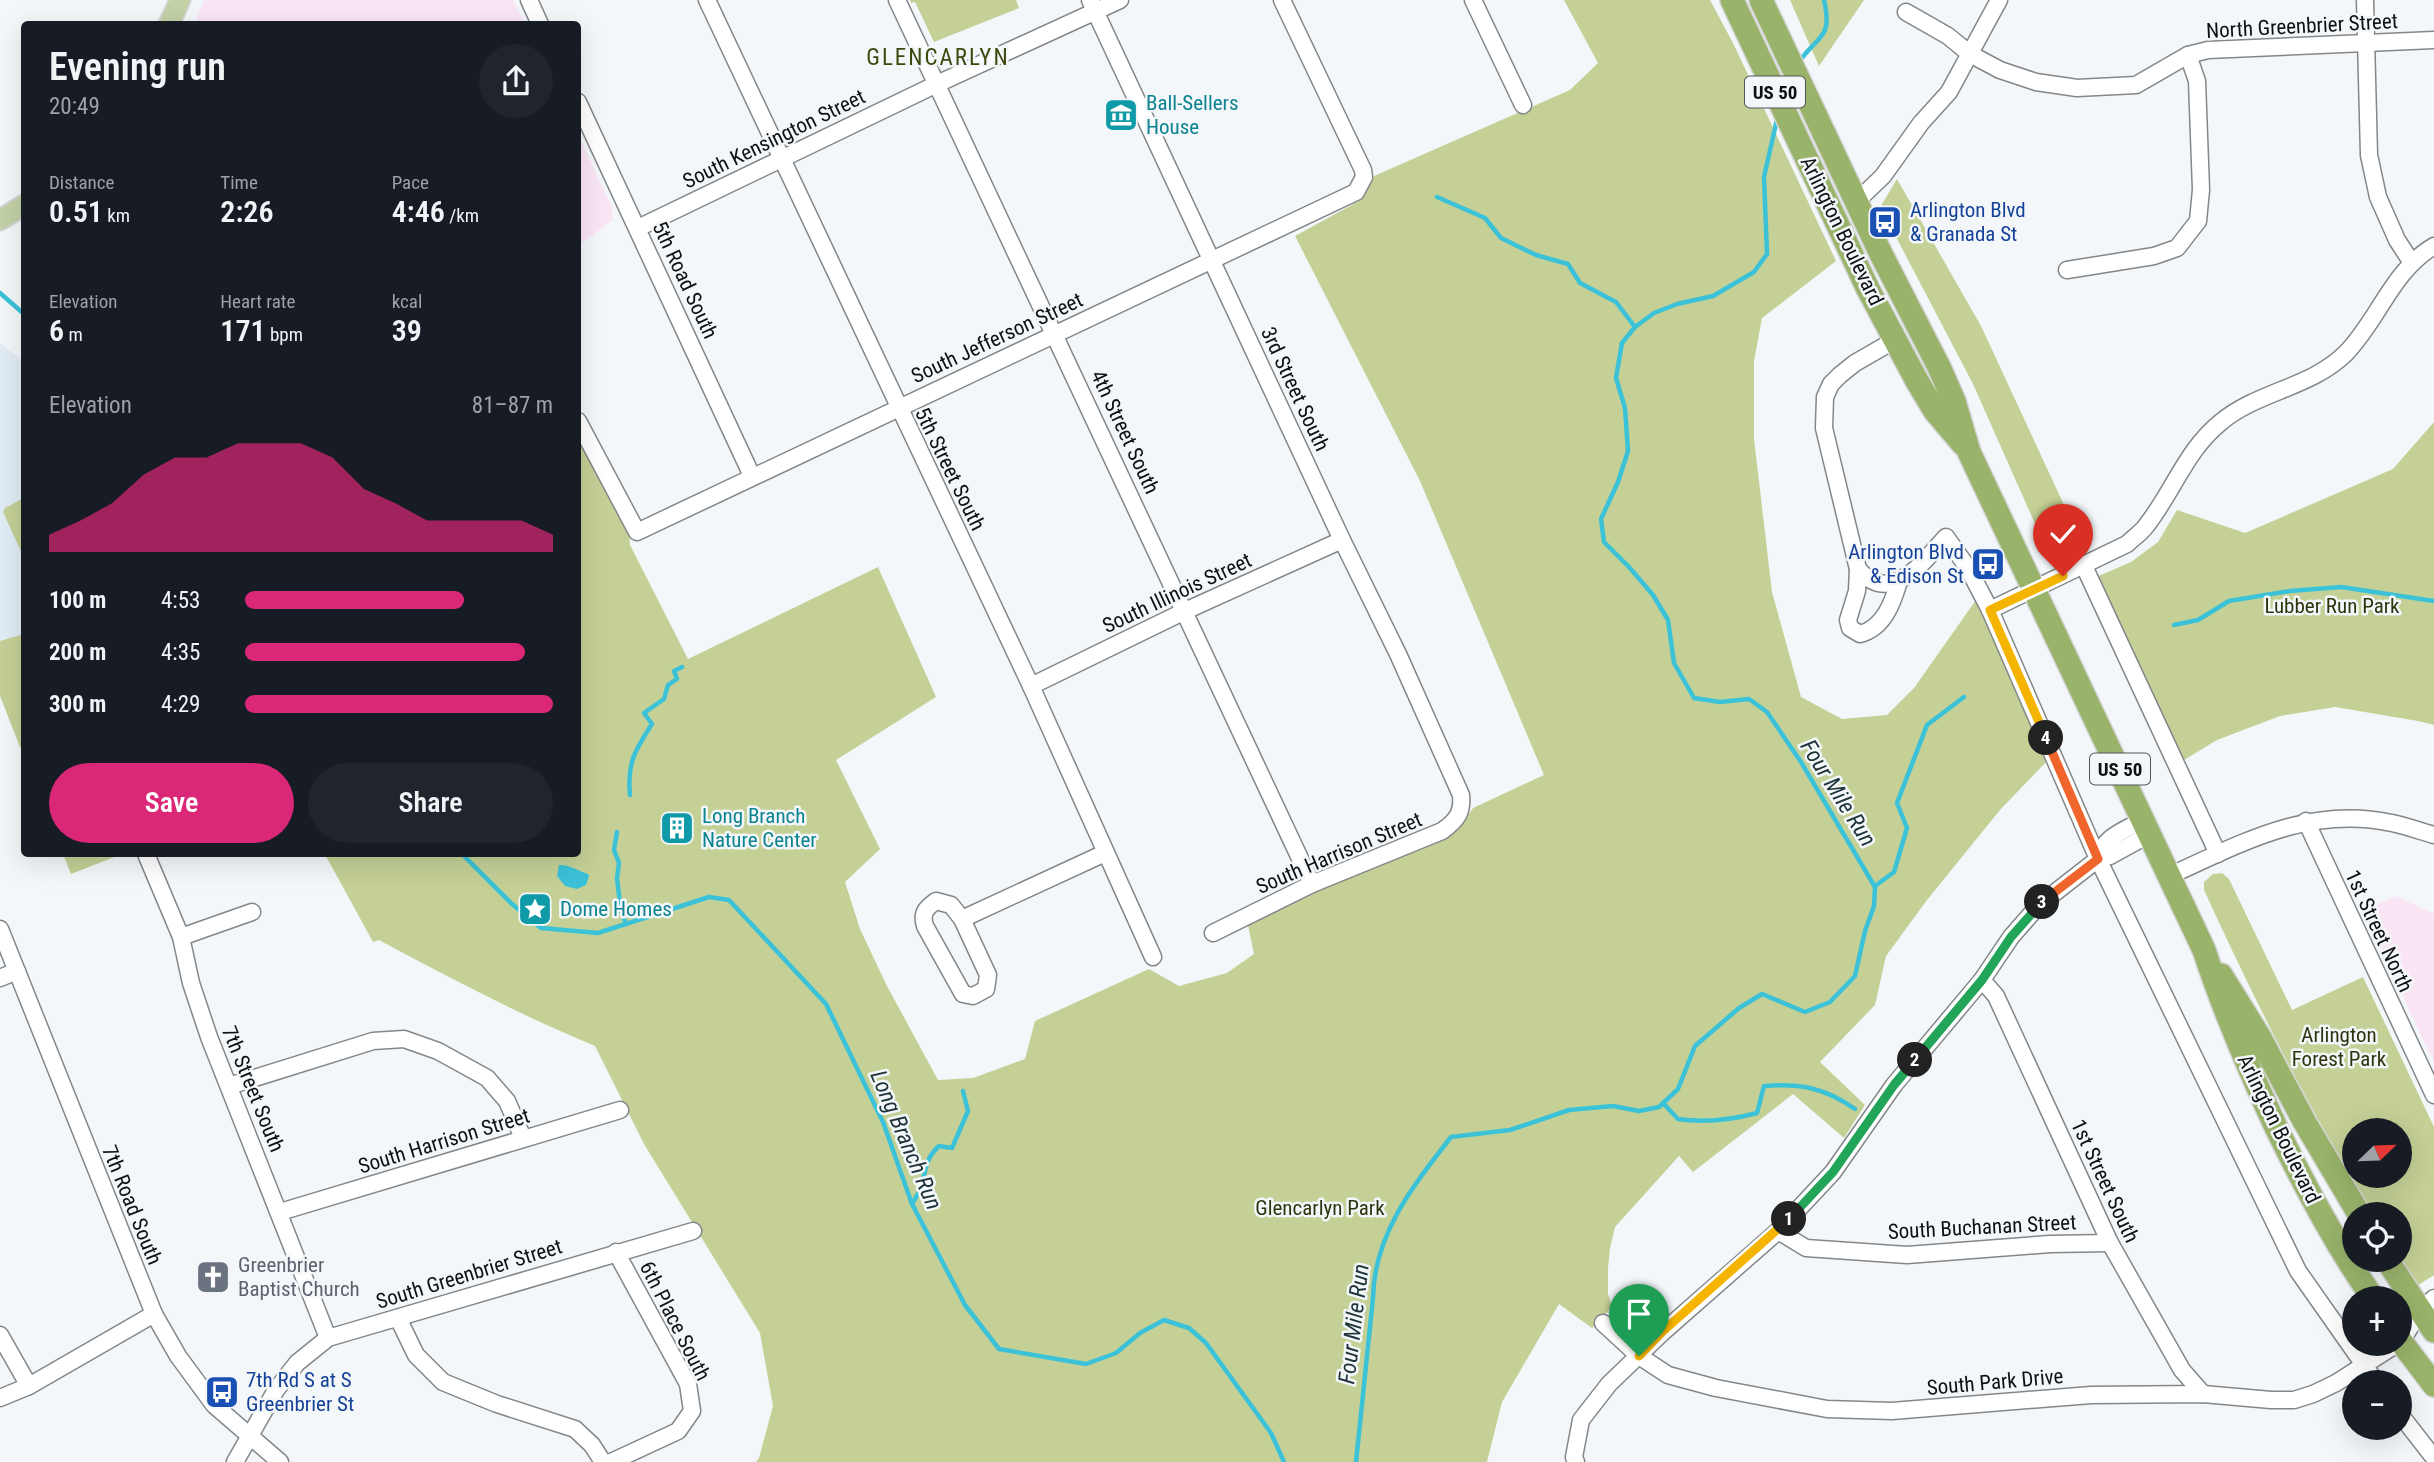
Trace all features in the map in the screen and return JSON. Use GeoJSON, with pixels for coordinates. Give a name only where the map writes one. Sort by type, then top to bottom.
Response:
{"type":"FeatureCollection","features":[{"type":"Feature","properties":{"kind":"highway","name":"Arlington Boulevard"},"geometry":{"type":"LineString","coordinates":[[1732,0],[1895,340],[1935,411],[1969,452]]}},
{"type":"Feature","properties":{"kind":"highway","name":"Arlington Boulevard"},"geometry":{"type":"LineString","coordinates":[[1761,0],[1954,401],[1969,452],[2204,950],[2259,1037],[2352,1202]]}},
{"type":"Feature","properties":{"kind":"highway","name":"Arlington Boulevard"},"geometry":{"type":"LineString","coordinates":[[2204,950],[2241,1053],[2287,1149],[2327,1225],[2365,1286]]}},
{"type":"Feature","properties":{"kind":"highway"},"geometry":{"type":"LineString","coordinates":[[2398,1272],[2427,1304],[2434,1331]]}},
{"type":"Feature","properties":{"kind":"highway"},"geometry":{"type":"LineString","coordinates":[[2410,1356],[2434,1385]]}},
{"type":"Feature","properties":{"kind":"main road"},"geometry":{"type":"LineString","coordinates":[[170,21],[180,0]]}},
{"type":"Feature","properties":{"kind":"main road"},"geometry":{"type":"LineString","coordinates":[[0,220],[21,207]]}},
{"type":"Feature","properties":{"kind":"street"},"geometry":{"type":"LineString","coordinates":[[528,0],[538,21]]}},
{"type":"Feature","properties":{"kind":"street","name":"5th Street South"},"geometry":{"type":"LineString","coordinates":[[707,0],[1031,686],[1153,957]]}},
{"type":"Feature","properties":{"kind":"street","name":"4th Street South"},"geometry":{"type":"LineString","coordinates":[[897,0],[1312,884]]}},
{"type":"Feature","properties":{"kind":"street","name":"South Kensington Street"},"geometry":{"type":"LineString","coordinates":[[638,228],[937,85],[1093,5],[1120,0]]}},
{"type":"Feature","properties":{"kind":"street","name":"South Jefferson Street"},"geometry":{"type":"LineString","coordinates":[[581,427],[637,532],[1356,192],[1364,174],[1283,0]]}},
{"type":"Feature","properties":{"kind":"street"},"geometry":{"type":"LineString","coordinates":[[1473,0],[1523,104]]}},
{"type":"Feature","properties":{"kind":"street"},"geometry":{"type":"LineString","coordinates":[[1856,202],[1883,176],[1921,123],[1949,92],[1999,0]]}},
{"type":"Feature","properties":{"kind":"street"},"geometry":{"type":"LineString","coordinates":[[2365,0],[2369,155],[2378,197],[2397,240],[2412,263]]}},
{"type":"Feature","properties":{"kind":"street","name":"3rd Street South"},"geometry":{"type":"LineString","coordinates":[[1093,5],[1342,540],[1398,654],[1461,795]]}},
{"type":"Feature","properties":{"kind":"street","name":"North Greenbrier Street"},"geometry":{"type":"LineString","coordinates":[[1906,12],[1948,36],[1970,54],[2000,70],[2036,82],[2077,88],[2136,85],[2188,55],[2208,50],[2434,40]]}},
{"type":"Feature","properties":{"kind":"street"},"geometry":{"type":"LineString","coordinates":[[2067,270],[2154,256],[2177,248],[2198,220],[2202,190],[2197,81],[2188,55]]}},
{"type":"Feature","properties":{"kind":"street","name":"5th Road South"},"geometry":{"type":"LineString","coordinates":[[581,108],[752,476]]}},
{"type":"Feature","properties":{"kind":"street"},"geometry":{"type":"LineString","coordinates":[[1990,610],[2127,544],[2145,528],[2196,447],[2223,420],[2238,410],[2313,378],[2332,366],[2362,333],[2397,279],[2434,246]]}},
{"type":"Feature","properties":{"kind":"street"},"geometry":{"type":"LineString","coordinates":[[1895,340],[1855,363],[1831,384],[1825,397],[1824,428],[1858,569],[1857,591],[1848,620],[1850,628],[1860,634],[1870,632],[1892,606],[1899,581]]}},
{"type":"Feature","properties":{"kind":"street"},"geometry":{"type":"LineString","coordinates":[[1858,569],[1865,578],[1882,585],[1899,581],[1914,571],[1945,537],[1968,568],[1990,610],[2098,859],[2298,1271],[2368,1370]]}},
{"type":"Feature","properties":{"kind":"street","name":"South Illinois Street"},"geometry":{"type":"LineString","coordinates":[[1031,686],[1185,611],[1342,540]]}},
{"type":"Feature","properties":{"kind":"street"},"geometry":{"type":"LineString","coordinates":[[2084,566],[2217,854]]}},
{"type":"Feature","properties":{"kind":"street","name":"South Harrison Street"},"geometry":{"type":"LineString","coordinates":[[1213,933],[1312,884],[1442,831],[1454,822],[1459,814],[1462,806],[1461,795]]}},
{"type":"Feature","properties":{"kind":"street"},"geometry":{"type":"LineString","coordinates":[[2169,876],[2266,833],[2306,821],[2348,819],[2391,822],[2434,835]]}},
{"type":"Feature","properties":{"kind":"street","name":"1st Street North"},"geometry":{"type":"LineString","coordinates":[[2306,821],[2434,1095]]}},
{"type":"Feature","properties":{"kind":"street"},"geometry":{"type":"LineString","coordinates":[[1576,1462],[1574,1457],[1581,1420],[1609,1384],[1662,1332],[1777,1231],[1833,1172],[1894,1085],[1982,980],[2011,937],[2039,905],[2098,859],[2110,856],[2147,827]]}},
{"type":"Feature","properties":{"kind":"street"},"geometry":{"type":"LineString","coordinates":[[962,919],[1105,853]]}},
{"type":"Feature","properties":{"kind":"street","name":"7th Street South"},"geometry":{"type":"LineString","coordinates":[[147,857],[181,937],[191,984],[229,1086],[328,1338]]}},
{"type":"Feature","properties":{"kind":"street"},"geometry":{"type":"LineString","coordinates":[[936,901],[951,905],[962,919],[988,975],[986,989],[973,996],[963,994],[923,917],[926,908],[936,901]]}},
{"type":"Feature","properties":{"kind":"street"},"geometry":{"type":"LineString","coordinates":[[181,937],[253,912]]}},
{"type":"Feature","properties":{"kind":"street","name":"7th Road South"},"geometry":{"type":"LineString","coordinates":[[0,929],[154,1314],[178,1356],[214,1405],[281,1462]]}},
{"type":"Feature","properties":{"kind":"street"},"geometry":{"type":"LineString","coordinates":[[0,978],[17,971]]}},
{"type":"Feature","properties":{"kind":"street","name":"1st Street South"},"geometry":{"type":"LineString","coordinates":[[1982,980],[1996,996],[2110,1243],[2182,1370],[2203,1394]]}},
{"type":"Feature","properties":{"kind":"street"},"geometry":{"type":"LineString","coordinates":[[229,1086],[373,1041],[404,1039],[438,1051],[487,1077],[507,1101],[523,1138]]}},
{"type":"Feature","properties":{"kind":"street","name":"South Harrison Street"},"geometry":{"type":"LineString","coordinates":[[280,1212],[620,1110]]}},
{"type":"Feature","properties":{"kind":"street","name":"South Greenbrier Street"},"geometry":{"type":"LineString","coordinates":[[235,1462],[276,1390],[297,1363],[328,1338],[693,1231]]}},
{"type":"Feature","properties":{"kind":"street","name":"South Buchanan Street"},"geometry":{"type":"LineString","coordinates":[[1777,1231],[1806,1248],[1908,1255],[2050,1244],[2110,1243]]}},
{"type":"Feature","properties":{"kind":"street","name":"6th Place South"},"geometry":{"type":"LineString","coordinates":[[611,1462],[678,1431],[692,1411],[688,1384],[616,1252]]}},
{"type":"Feature","properties":{"kind":"street"},"geometry":{"type":"LineString","coordinates":[[2412,1324],[2427,1304]]}},
{"type":"Feature","properties":{"kind":"street"},"geometry":{"type":"LineString","coordinates":[[0,1398],[29,1386],[154,1314]]}},
{"type":"Feature","properties":{"kind":"street"},"geometry":{"type":"LineString","coordinates":[[398,1318],[416,1355],[443,1382],[497,1404],[575,1429],[592,1445],[603,1462]]}},
{"type":"Feature","properties":{"kind":"street","name":"South Park Drive"},"geometry":{"type":"LineString","coordinates":[[1604,1323],[1639,1356],[1668,1375],[1716,1388],[1827,1409],[1892,1412],[2091,1395],[2203,1394],[2294,1400],[2314,1394],[2379,1356]]}},
{"type":"Feature","properties":{"kind":"street"},"geometry":{"type":"LineString","coordinates":[[2412,1338],[2434,1331]]}},
{"type":"Feature","properties":{"kind":"street"},"geometry":{"type":"LineString","coordinates":[[0,1335],[29,1386]]}},
{"type":"Feature","properties":{"kind":"street"},"geometry":{"type":"LineString","coordinates":[[2412,1430],[2434,1458]]}},
{"type":"Feature","properties":{"kind":"shaded area"},"geometry":{"type":"Polygon","coordinates":[[[204,0],[513,0],[524,21],[196,21],[204,0]]]}},
{"type":"Feature","properties":{"kind":"shaded area"},"geometry":{"type":"Polygon","coordinates":[[[581,141],[612,207],[613,220],[581,243],[581,141]]]}},
{"type":"Feature","properties":{"kind":"shaded area"},"geometry":{"type":"Polygon","coordinates":[[[0,343],[21,360],[21,635],[0,641],[0,343]]]}},
{"type":"Feature","properties":{"kind":"shaded area"},"geometry":{"type":"Polygon","coordinates":[[[2396,896],[2434,914],[2434,1063],[2363,911],[2396,896]]]}},
{"type":"Feature","properties":{"kind":"green space"},"geometry":{"type":"Polygon","coordinates":[[[910,0],[1016,0],[1019,8],[934,42],[915,2],[911,3],[910,0]]]}},
{"type":"Feature","properties":{"kind":"green space","name":"Glencarlyn Park"},"geometry":{"type":"Polygon","coordinates":[[[1564,0],[1710,0],[1836,261],[1762,318],[1754,361],[1754,439],[1772,592],[1801,697],[1842,719],[1887,715],[1914,688],[1976,600],[2047,761],[2000,810],[1927,900],[1886,956],[1875,1005],[1820,1062],[1865,1105],[1844,1138],[1793,1094],[1693,1172],[1679,1156],[1615,1227],[1608,1268],[1608,1294],[1612,1307],[1592,1328],[1559,1304],[1502,1402],[1487,1462],[756,1462],[773,1406],[760,1333],[644,1144],[595,1046],[512,1009],[379,940],[373,942],[326,857],[581,857],[581,444],[629,532],[630,545],[688,659],[878,567],[936,697],[836,760],[880,849],[845,882],[860,929],[887,986],[938,1080],[973,1078],[1025,1059],[1035,1021],[1149,969],[1179,986],[1227,973],[1254,954],[1248,925],[1315,892],[1439,842],[1458,830],[1473,808],[1544,775],[1420,481],[1295,236],[1361,200],[1374,176],[1570,90],[1598,63],[1564,0]]]}},
{"type":"Feature","properties":{"kind":"green space"},"geometry":{"type":"Polygon","coordinates":[[[1790,0],[1864,0],[1819,66],[1790,0]]]}},
{"type":"Feature","properties":{"kind":"green space"},"geometry":{"type":"Polygon","coordinates":[[[1897,179],[1981,326],[2084,548],[2052,562],[1973,384],[1884,214],[1882,204],[1897,179]]]}},
{"type":"Feature","properties":{"kind":"green space","name":"Lubber Run Park"},"geometry":{"type":"Polygon","coordinates":[[[2434,422],[2434,725],[2335,707],[2280,716],[2217,740],[2184,760],[2096,577],[2131,562],[2158,542],[2177,510],[2245,533],[2393,469],[2434,422]]]}},
{"type":"Feature","properties":{"kind":"green space"},"geometry":{"type":"Polygon","coordinates":[[[21,500],[21,551],[3,512],[5,508],[21,500]]]}},
{"type":"Feature","properties":{"kind":"green space"},"geometry":{"type":"Polygon","coordinates":[[[21,635],[21,749],[0,696],[0,641],[21,635]]]}},
{"type":"Feature","properties":{"kind":"green space"},"geometry":{"type":"Polygon","coordinates":[[[64,857],[114,857],[71,874],[64,857]]]}},
{"type":"Feature","properties":{"kind":"green space","name":"Arlington Forest Park"},"geometry":{"type":"Polygon","coordinates":[[[2222,873],[2229,879],[2292,1010],[2363,977],[2434,1127],[2434,1275],[2417,1286],[2408,1272],[2412,1272],[2412,1202],[2366,1202],[2358,1188],[2412,1188],[2412,1118],[2342,1118],[2342,1161],[2263,1014],[2204,890],[2204,882],[2213,874],[2222,873]]]}},
{"type":"Feature","properties":{"kind":"water"},"geometry":{"type":"Polygon","coordinates":[[[559,865],[588,874],[586,885],[577,889],[565,886],[557,876],[559,865]]]}},
{"type":"Feature","properties":{"kind":"waterway","name":"Four Mile Run"},"geometry":{"type":"LineString","coordinates":[[1799,62],[1825,30],[1827,23],[1824,0]]}},
{"type":"Feature","properties":{"kind":"waterway","name":"Four Mile Run"},"geometry":{"type":"LineString","coordinates":[[1356,1462],[1375,1275],[1380,1253],[1398,1212],[1451,1137],[1510,1130],[1569,1110],[1613,1106],[1639,1111],[1659,1107],[1678,1089],[1695,1046],[1739,1008],[1762,994],[1805,1012],[1830,1002],[1855,976],[1865,931],[1874,906],[1875,887],[1801,762],[1767,712],[1749,699],[1720,702],[1694,698],[1674,663],[1668,620],[1653,595],[1604,542],[1601,519],[1618,482],[1628,451],[1625,408],[1616,378],[1622,343],[1635,327],[1654,313],[1677,304],[1713,296],[1754,272],[1767,254],[1764,177],[1778,115]]}},
{"type":"Feature","properties":{"kind":"waterway"},"geometry":{"type":"LineString","coordinates":[[1437,197],[1485,218],[1501,238],[1536,255],[1568,264],[1580,283],[1616,302],[1635,327]]}},
{"type":"Feature","properties":{"kind":"waterway","name":"Long Branch Run"},"geometry":{"type":"LineString","coordinates":[[0,293],[21,311]]}},
{"type":"Feature","properties":{"kind":"waterway"},"geometry":{"type":"LineString","coordinates":[[2174,625],[2198,620],[2229,601],[2290,591],[2341,587],[2434,601]]}},
{"type":"Feature","properties":{"kind":"waterway"},"geometry":{"type":"LineString","coordinates":[[630,795],[631,765],[652,724],[644,713],[664,699],[668,685],[677,679],[674,671],[682,667]]}},
{"type":"Feature","properties":{"kind":"waterway"},"geometry":{"type":"LineString","coordinates":[[1875,886],[1894,872],[1907,828],[1897,803],[1927,725],[1964,697]]}},
{"type":"Feature","properties":{"kind":"waterway"},"geometry":{"type":"LineString","coordinates":[[617,832],[614,850],[619,863],[617,878],[620,904]]}},
{"type":"Feature","properties":{"kind":"waterway","name":"Long Branch Run"},"geometry":{"type":"LineString","coordinates":[[465,857],[512,904],[541,928],[598,933],[709,897],[729,900],[826,1004],[883,1122],[912,1204],[965,1305],[999,1349],[1086,1364],[1116,1353],[1140,1333],[1164,1320],[1189,1328],[1206,1343],[1271,1433],[1284,1462]]}},
{"type":"Feature","properties":{"kind":"waterway"},"geometry":{"type":"LineString","coordinates":[[621,911],[626,924]]}},
{"type":"Feature","properties":{"kind":"waterway"},"geometry":{"type":"LineString","coordinates":[[1663,1103],[1678,1119],[1728,1119],[1757,1113],[1764,1086],[1789,1085],[1812,1088],[1855,1109]]}},
{"type":"Feature","properties":{"kind":"waterway"},"geometry":{"type":"LineString","coordinates":[[923,1180],[932,1153],[939,1146],[952,1148],[968,1111],[963,1091]]}},
{"type":"Feature","properties":{"kind":"waterway"},"geometry":{"type":"LineString","coordinates":[[912,1204],[919,1192]]}},
{"type":"Feature","properties":{"kind":"place","name":"Ball-Sellers House"},"geometry":{"type":"Point","coordinates":[1121,115]}},
{"type":"Feature","properties":{"kind":"place","name":"Arlington Blvd & Granada St"},"geometry":{"type":"Point","coordinates":[1885,222]}},
{"type":"Feature","properties":{"kind":"place","name":"Arlington Blvd & Edison St"},"geometry":{"type":"Point","coordinates":[1988,564]}},
{"type":"Feature","properties":{"kind":"place","name":"Long Branch Nature Center"},"geometry":{"type":"Point","coordinates":[677,828]}},
{"type":"Feature","properties":{"kind":"place","name":"Dome Homes"},"geometry":{"type":"Point","coordinates":[535,909]}},
{"type":"Feature","properties":{"kind":"place","name":"Greenbrier Baptist Church"},"geometry":{"type":"Point","coordinates":[213,1277]}},
{"type":"Feature","properties":{"kind":"place","name":"7th Rd S at S Greenbrier St"},"geometry":{"type":"Point","coordinates":[222,1392]}},
{"type":"Feature","properties":{"kind":"district","name":"GLENCARLYN"},"geometry":{"type":"Point","coordinates":[938,57]}},
{"type":"Feature","properties":{"kind":"route"},"geometry":{"type":"LineString","coordinates":[[1639,1356],[1662,1332],[1777,1231],[1833,1172],[1894,1085],[1982,980],[2027,918],[2039,905],[2098,859],[1990,610],[2063,576]]}}]}
